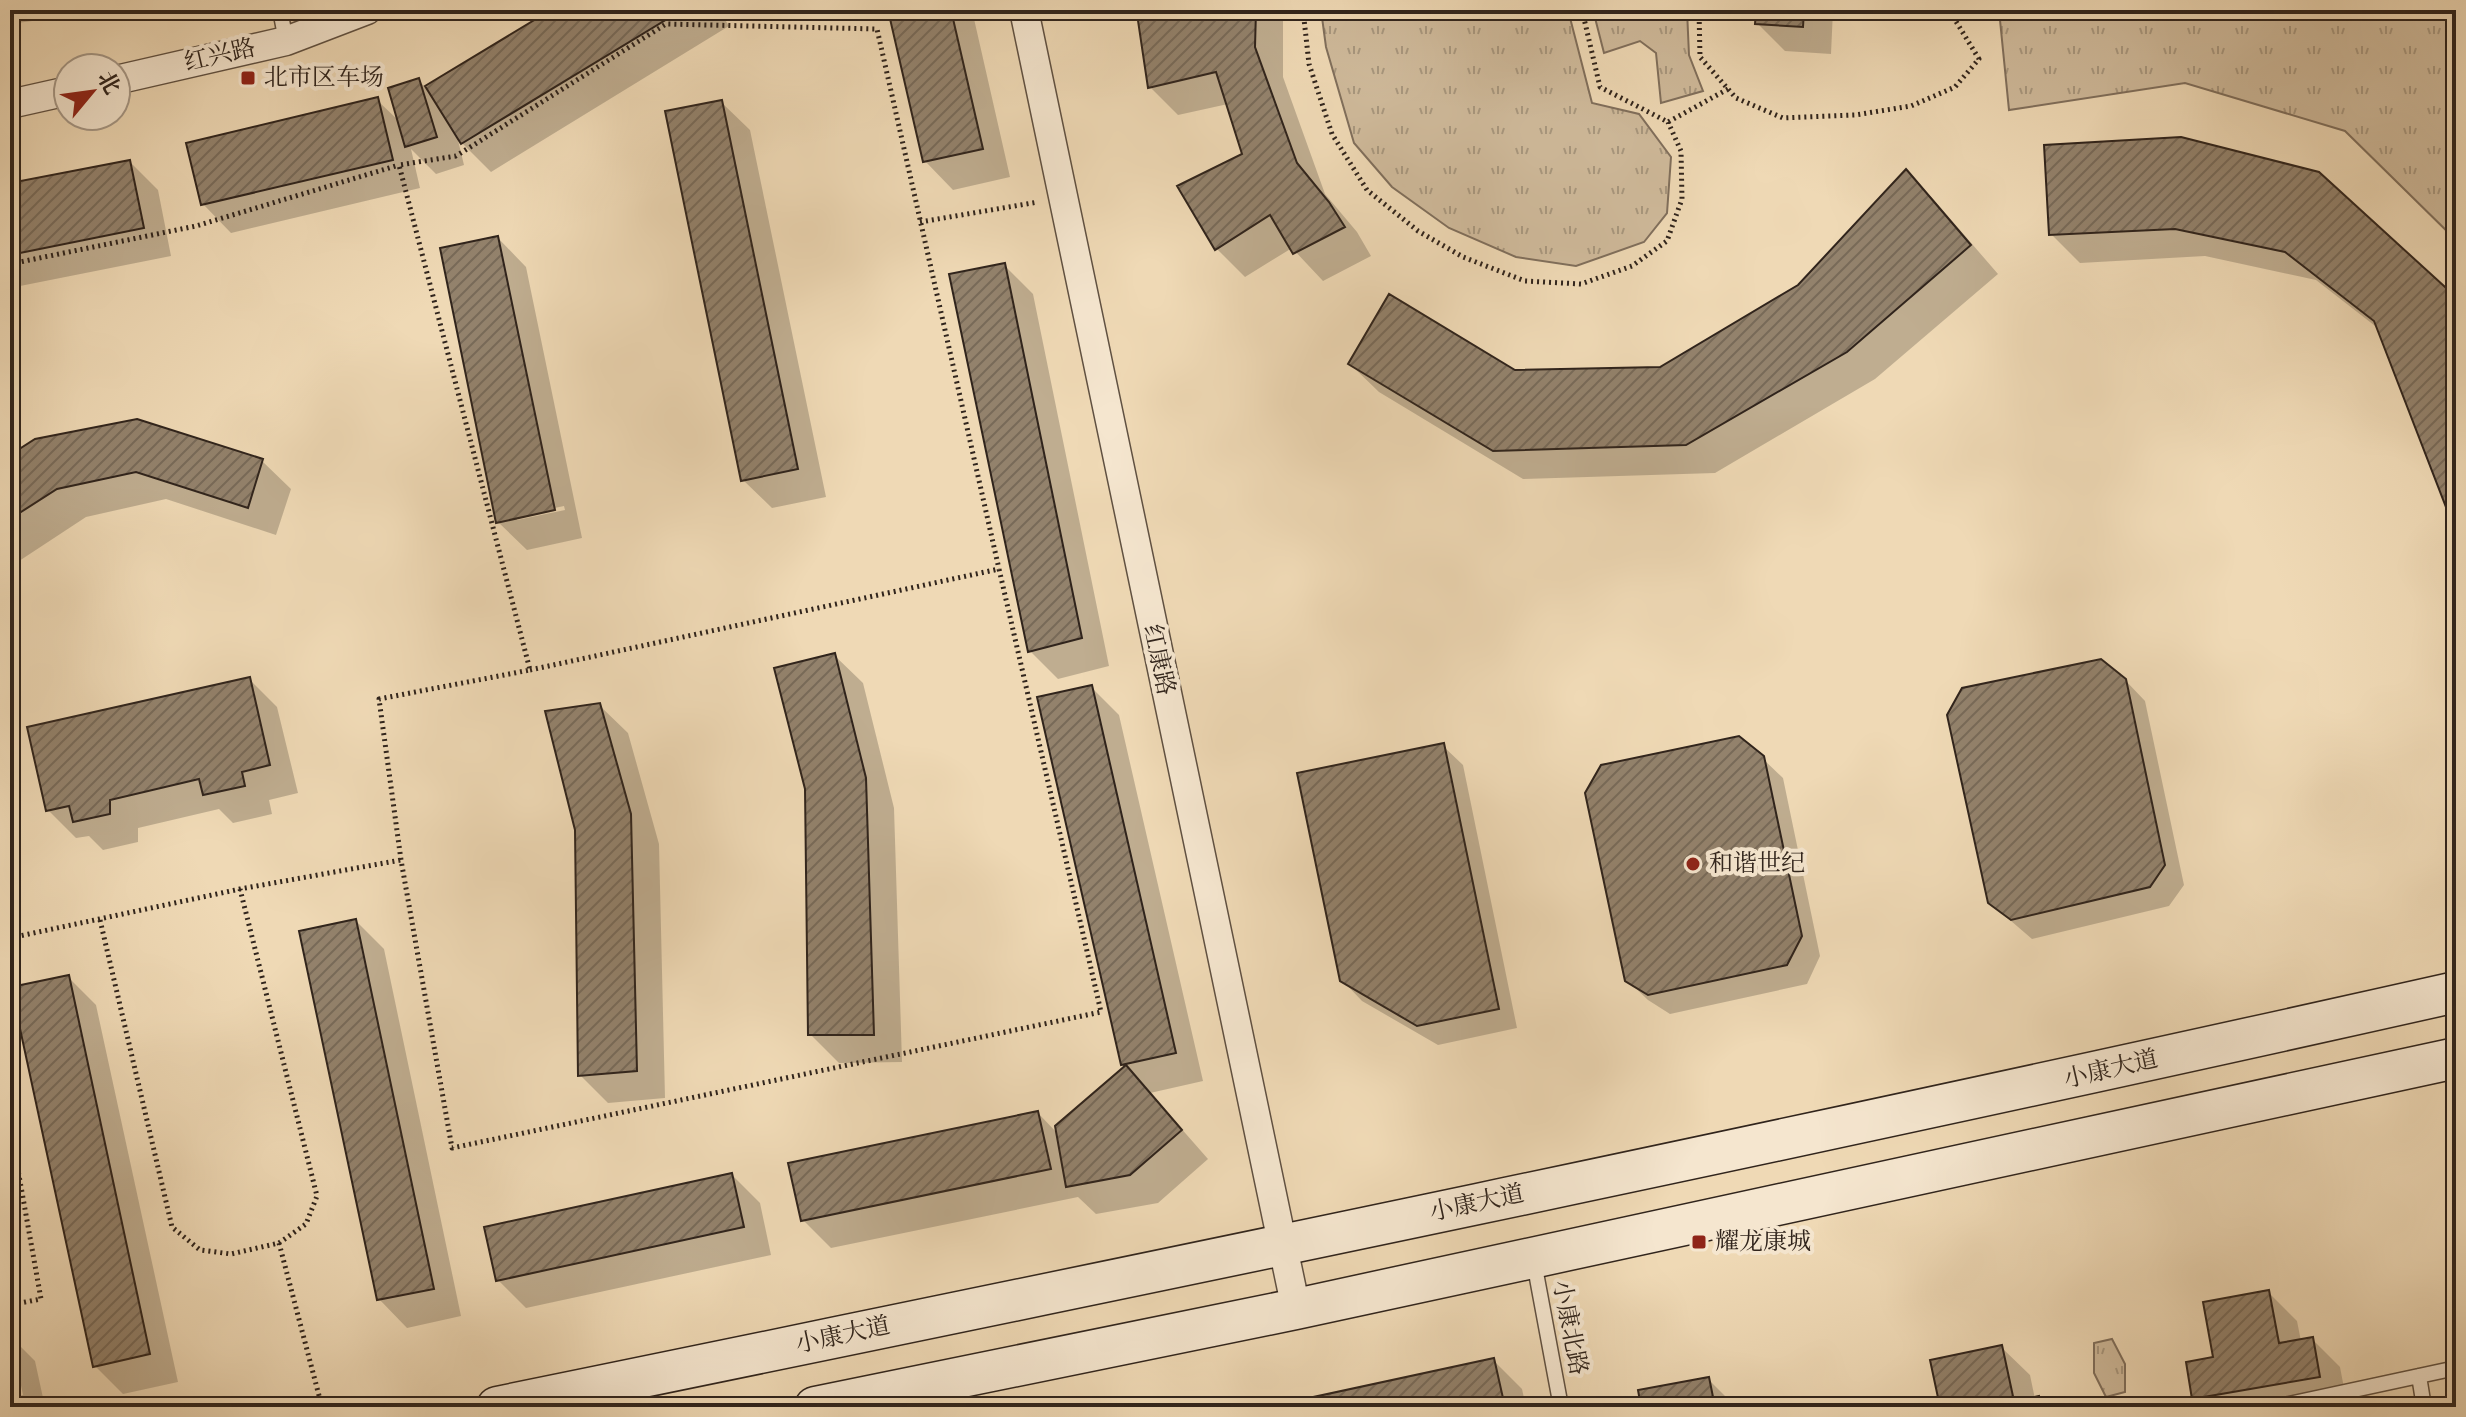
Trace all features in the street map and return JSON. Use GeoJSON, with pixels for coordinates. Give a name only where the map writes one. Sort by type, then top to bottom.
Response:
{"type":"FeatureCollection","features":[{"type":"Feature","properties":{"kind":"main road","name":"小康大道"},"geometry":{"type":"LineString","coordinates":[[497,1407],[1281,1247],[2068,1079],[2456,992]]}},
{"type":"Feature","properties":{"kind":"main road"},"geometry":{"type":"LineString","coordinates":[[815,1407],[1296,1309],[2456,1058]]}},
{"type":"Feature","properties":{"kind":"street","name":"红兴路"},"geometry":{"type":"LineString","coordinates":[[132,76],[286,41],[367,10]]}},
{"type":"Feature","properties":{"kind":"street","name":"红康路"},"geometry":{"type":"LineString","coordinates":[[1024,10],[1296,1309]]}},
{"type":"Feature","properties":{"kind":"street"},"geometry":{"type":"LineString","coordinates":[[10,104],[52,95]]}},
{"type":"Feature","properties":{"kind":"lane"},"geometry":{"type":"LineString","coordinates":[[280,10],[286,41]]}},
{"type":"Feature","properties":{"kind":"lane","name":"小康北路"},"geometry":{"type":"LineString","coordinates":[[1533,1257],[1561,1407]]}},
{"type":"Feature","properties":{"kind":"lane"},"geometry":{"type":"LineString","coordinates":[[2275,1407],[2456,1368]]}},
{"type":"Feature","properties":{"kind":"lane"},"geometry":{"type":"LineString","coordinates":[[2419,1376],[2424,1407]]}},
{"type":"Feature","properties":{"kind":"path"},"geometry":{"type":"LineString","coordinates":[[1303,10],[1309,64],[1332,134],[1367,190],[1418,231],[1463,257],[1525,281],[1581,284],[1632,266],[1667,241],[1682,199],[1681,151],[1668,122],[1600,87],[1582,10]]}},
{"type":"Feature","properties":{"kind":"path"},"geometry":{"type":"LineString","coordinates":[[1699,10],[1700,57],[1736,98],[1783,118],[1855,115],[1911,106],[1955,87],[1979,59],[1949,10]]}},
{"type":"Feature","properties":{"kind":"path"},"geometry":{"type":"LineString","coordinates":[[10,264],[196,226],[399,165],[456,156],[666,24],[877,29],[1101,1012],[452,1148],[401,860],[379,699],[530,670],[999,569]]}},
{"type":"Feature","properties":{"kind":"path"},"geometry":{"type":"LineString","coordinates":[[1668,122],[1728,89]]}},
{"type":"Feature","properties":{"kind":"path"},"geometry":{"type":"LineString","coordinates":[[399,165],[530,670]]}},
{"type":"Feature","properties":{"kind":"path"},"geometry":{"type":"LineString","coordinates":[[920,222],[1062,198]]}},
{"type":"Feature","properties":{"kind":"path"},"geometry":{"type":"LineString","coordinates":[[10,938],[240,889],[401,860]]}},
{"type":"Feature","properties":{"kind":"path"},"geometry":{"type":"LineString","coordinates":[[100,920],[172,1227],[200,1250],[231,1254],[279,1243],[306,1224],[317,1196],[240,889]]}},
{"type":"Feature","properties":{"kind":"path"},"geometry":{"type":"LineString","coordinates":[[10,1125],[41,1299],[10,1305]]}},
{"type":"Feature","properties":{"kind":"path"},"geometry":{"type":"LineString","coordinates":[[279,1243],[322,1407]]}},
{"type":"Feature","properties":{"kind":"green space"},"geometry":{"type":"Polygon","coordinates":[[[1321,10],[1568,10],[1592,103],[1639,114],[1671,157],[1667,213],[1644,242],[1576,266],[1516,257],[1449,228],[1392,187],[1354,143],[1326,47],[1321,10]]]}},
{"type":"Feature","properties":{"kind":"green space"},"geometry":{"type":"Polygon","coordinates":[[[1593,10],[1687,10],[1689,55],[1703,91],[1661,103],[1656,53],[1640,41],[1604,53],[1593,10]]]}},
{"type":"Feature","properties":{"kind":"green space"},"geometry":{"type":"Polygon","coordinates":[[[1999,10],[2456,10],[2456,240],[2345,131],[2185,83],[2009,110],[1999,10]]]}},
{"type":"Feature","properties":{"kind":"green space"},"geometry":{"type":"Polygon","coordinates":[[[2112,1339],[2125,1364],[2125,1392],[2106,1397],[2094,1373],[2094,1343],[2112,1339]]]}},
{"type":"Feature","properties":{"kind":"building"},"geometry":{"type":"Polygon","coordinates":[[[551,10],[682,10],[461,144],[425,86],[551,10]]]}},
{"type":"Feature","properties":{"kind":"building"},"geometry":{"type":"Polygon","coordinates":[[[888,10],[951,10],[983,149],[923,162],[888,10]]]}},
{"type":"Feature","properties":{"kind":"building"},"geometry":{"type":"Polygon","coordinates":[[[1176,10],[1256,10],[1255,47],[1297,163],[1345,227],[1293,254],[1270,215],[1215,250],[1177,186],[1242,154],[1216,72],[1148,88],[1137,14],[1176,10]]]}},
{"type":"Feature","properties":{"kind":"building"},"geometry":{"type":"Polygon","coordinates":[[[1756,10],[1804,10],[1803,27],[1755,24],[1756,10]]]}},
{"type":"Feature","properties":{"kind":"building"},"geometry":{"type":"Polygon","coordinates":[[[419,78],[437,137],[405,147],[388,88],[419,78]]]}},
{"type":"Feature","properties":{"kind":"building"},"geometry":{"type":"Polygon","coordinates":[[[378,97],[393,160],[201,205],[186,143],[378,97]]]}},
{"type":"Feature","properties":{"kind":"building"},"geometry":{"type":"Polygon","coordinates":[[[722,100],[798,469],[741,481],[665,111],[722,100]]]}},
{"type":"Feature","properties":{"kind":"building"},"geometry":{"type":"Polygon","coordinates":[[[2181,137],[2319,172],[2456,297],[2456,533],[2374,321],[2285,252],[2175,229],[2049,235],[2044,145],[2181,137]]]}},
{"type":"Feature","properties":{"kind":"building"},"geometry":{"type":"Polygon","coordinates":[[[130,160],[144,228],[10,255],[10,183],[130,160]]]}},
{"type":"Feature","properties":{"kind":"building"},"geometry":{"type":"Polygon","coordinates":[[[1906,169],[1971,245],[1847,352],[1686,445],[1493,451],[1348,364],[1389,294],[1515,370],[1660,367],[1798,285],[1906,169]]]}},
{"type":"Feature","properties":{"kind":"building"},"geometry":{"type":"Polygon","coordinates":[[[498,236],[555,510],[496,523],[440,248],[498,236]]]}},
{"type":"Feature","properties":{"kind":"building"},"geometry":{"type":"Polygon","coordinates":[[[1005,263],[1082,638],[1028,652],[949,274],[1005,263]]]}},
{"type":"Feature","properties":{"kind":"building"},"geometry":{"type":"Polygon","coordinates":[[[137,419],[263,459],[248,508],[136,472],[57,489],[10,519],[10,455],[35,439],[137,419]]]}},
{"type":"Feature","properties":{"kind":"building"},"geometry":{"type":"Polygon","coordinates":[[[835,653],[866,778],[874,1035],[808,1035],[805,789],[774,668],[835,653]]]}},
{"type":"Feature","properties":{"kind":"building"},"geometry":{"type":"Polygon","coordinates":[[[2101,659],[2126,679],[2165,865],[2150,887],[2011,920],[1988,903],[1947,715],[1962,688],[2101,659]]]}},
{"type":"Feature","properties":{"kind":"building"},"geometry":{"type":"Polygon","coordinates":[[[250,677],[270,765],[242,772],[245,786],[203,795],[199,779],[110,800],[110,814],[73,822],[69,806],[46,811],[27,727],[250,677]]]}},
{"type":"Feature","properties":{"kind":"building"},"geometry":{"type":"Polygon","coordinates":[[[1092,685],[1176,1053],[1121,1065],[1037,697],[1092,685]]]}},
{"type":"Feature","properties":{"kind":"building"},"geometry":{"type":"Polygon","coordinates":[[[600,703],[631,814],[637,1071],[578,1076],[575,830],[545,711],[600,703]]]}},
{"type":"Feature","properties":{"kind":"building","name":"和谐世纪"},"geometry":{"type":"Polygon","coordinates":[[[1739,736],[1764,756],[1802,936],[1787,965],[1648,995],[1625,981],[1585,793],[1601,765],[1739,736]]]}},
{"type":"Feature","properties":{"kind":"building"},"geometry":{"type":"Polygon","coordinates":[[[1444,743],[1499,1009],[1417,1026],[1340,981],[1297,773],[1444,743]]]}},
{"type":"Feature","properties":{"kind":"building"},"geometry":{"type":"Polygon","coordinates":[[[356,919],[434,1289],[377,1300],[299,931],[356,919]]]}},
{"type":"Feature","properties":{"kind":"building"},"geometry":{"type":"Polygon","coordinates":[[[69,975],[150,1354],[93,1367],[11,987],[69,975]]]}},
{"type":"Feature","properties":{"kind":"building"},"geometry":{"type":"Polygon","coordinates":[[[1126,1065],[1182,1130],[1130,1175],[1066,1187],[1055,1126],[1126,1065]]]}},
{"type":"Feature","properties":{"kind":"building"},"geometry":{"type":"Polygon","coordinates":[[[1038,1111],[1051,1169],[801,1221],[788,1163],[1038,1111]]]}},
{"type":"Feature","properties":{"kind":"building"},"geometry":{"type":"Polygon","coordinates":[[[732,1173],[744,1227],[496,1281],[484,1227],[732,1173]]]}},
{"type":"Feature","properties":{"kind":"building"},"geometry":{"type":"Polygon","coordinates":[[[2456,1257],[2456,1290],[2454,1291],[2448,1259],[2456,1257]]]}},
{"type":"Feature","properties":{"kind":"building"},"geometry":{"type":"Polygon","coordinates":[[[2269,1290],[2279,1343],[2313,1337],[2320,1377],[2192,1399],[2186,1362],[2213,1357],[2203,1302],[2269,1290]]]}},
{"type":"Feature","properties":{"kind":"building"},"geometry":{"type":"Polygon","coordinates":[[[10,1343],[19,1385],[10,1387],[10,1343]]]}},
{"type":"Feature","properties":{"kind":"building"},"geometry":{"type":"Polygon","coordinates":[[[2002,1345],[2014,1401],[2039,1396],[2041,1407],[1940,1407],[1930,1360],[2002,1345]]]}},
{"type":"Feature","properties":{"kind":"building"},"geometry":{"type":"Polygon","coordinates":[[[1494,1358],[1505,1407],[1267,1407],[1494,1358]]]}},
{"type":"Feature","properties":{"kind":"building"},"geometry":{"type":"Polygon","coordinates":[[[1709,1377],[1715,1407],[1641,1407],[1638,1390],[1709,1377]]]}},
{"type":"Feature","properties":{"kind":"place","name":"北市区车场"},"geometry":{"type":"Point","coordinates":[248,78]}},
{"type":"Feature","properties":{"kind":"place","name":"和谐世纪"},"geometry":{"type":"Point","coordinates":[1693,864]}},
{"type":"Feature","properties":{"kind":"place","name":"耀龙康城"},"geometry":{"type":"Point","coordinates":[1699,1242]}}]}
